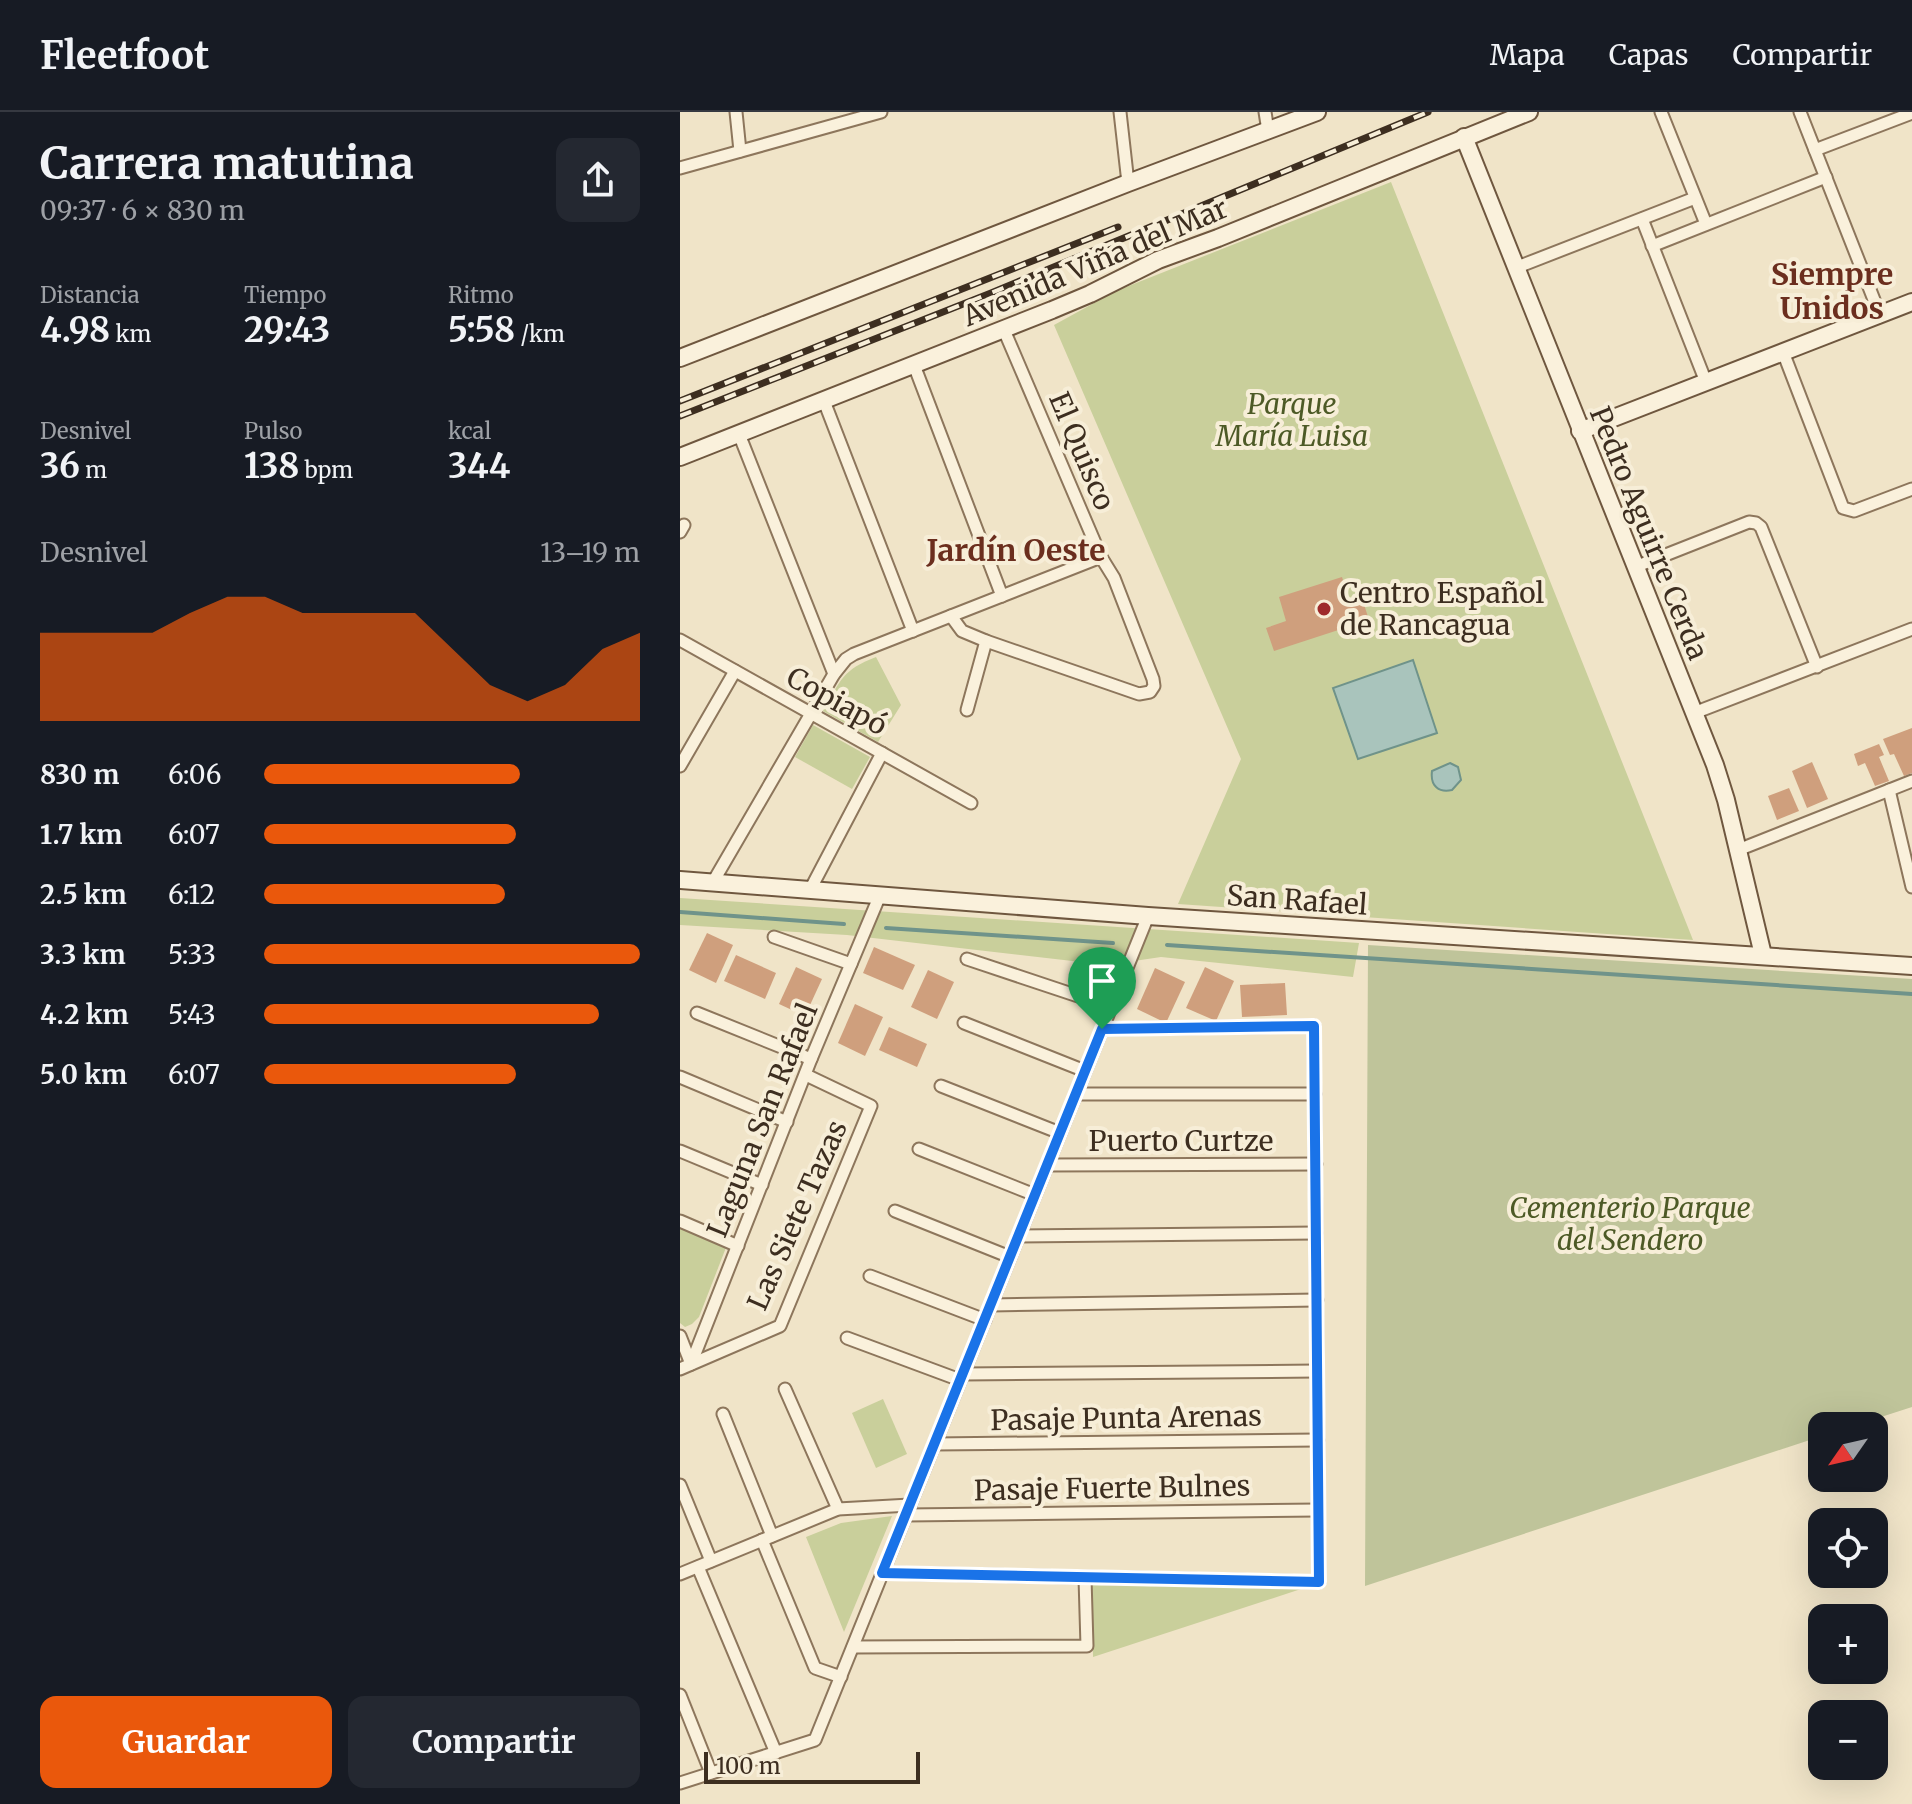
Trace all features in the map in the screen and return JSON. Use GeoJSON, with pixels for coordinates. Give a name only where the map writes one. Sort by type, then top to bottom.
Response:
{"type":"FeatureCollection","features":[{"type":"Feature","properties":{"kind":"street"},"geometry":{"type":"LineString","coordinates":[[736,112],[740,151]]}},
{"type":"Feature","properties":{"kind":"street"},"geometry":{"type":"LineString","coordinates":[[680,168],[881,112]]}},
{"type":"Feature","properties":{"kind":"street"},"geometry":{"type":"LineString","coordinates":[[1120,112],[1128,183]]}},
{"type":"Feature","properties":{"kind":"street"},"geometry":{"type":"LineString","coordinates":[[1265,112],[1268,131]]}},
{"type":"Feature","properties":{"kind":"street","name":"Avenida Viña del Mar"},"geometry":{"type":"LineString","coordinates":[[680,358],[1317,112]]}},
{"type":"Feature","properties":{"kind":"street","name":"Avenida Viña del Mar"},"geometry":{"type":"LineString","coordinates":[[680,457],[1004,330],[1090,294],[1158,260],[1529,112]]}},
{"type":"Feature","properties":{"kind":"street"},"geometry":{"type":"LineString","coordinates":[[1661,112],[1706,224]]}},
{"type":"Feature","properties":{"kind":"street"},"geometry":{"type":"LineString","coordinates":[[1800,112],[1880,315]]}},
{"type":"Feature","properties":{"kind":"street"},"geometry":{"type":"LineString","coordinates":[[1815,150],[1912,113]]}},
{"type":"Feature","properties":{"kind":"street","name":"Pedro Aguirre Cerda"},"geometry":{"type":"LineString","coordinates":[[1464,137],[1722,785],[1763,955]]}},
{"type":"Feature","properties":{"kind":"street"},"geometry":{"type":"LineString","coordinates":[[1652,246],[1826,177]]}},
{"type":"Feature","properties":{"kind":"street"},"geometry":{"type":"LineString","coordinates":[[1515,268],[1695,198]]}},
{"type":"Feature","properties":{"kind":"street"},"geometry":{"type":"LineString","coordinates":[[1642,219],[1706,382]]}},
{"type":"Feature","properties":{"kind":"street"},"geometry":{"type":"LineString","coordinates":[[1580,431],[1911,305]]}},
{"type":"Feature","properties":{"kind":"street","name":"El Quisco"},"geometry":{"type":"LineString","coordinates":[[986,641],[1139,694],[1152,690],[1153,679],[1114,578],[1101,557],[1004,330]]}},
{"type":"Feature","properties":{"kind":"street"},"geometry":{"type":"LineString","coordinates":[[1783,352],[1841,505],[1846,510],[1854,511],[1912,489]]}},
{"type":"Feature","properties":{"kind":"street"},"geometry":{"type":"LineString","coordinates":[[914,365],[1002,596]]}},
{"type":"Feature","properties":{"kind":"street"},"geometry":{"type":"LineString","coordinates":[[824,401],[913,631]]}},
{"type":"Feature","properties":{"kind":"street"},"geometry":{"type":"LineString","coordinates":[[739,434],[834,674]]}},
{"type":"Feature","properties":{"kind":"street"},"geometry":{"type":"LineString","coordinates":[[1635,567],[1749,522],[1756,523],[1761,527],[1817,667]]}},
{"type":"Feature","properties":{"kind":"street"},"geometry":{"type":"LineString","coordinates":[[713,882],[834,674],[846,659],[1101,557]]}},
{"type":"Feature","properties":{"kind":"street"},"geometry":{"type":"LineString","coordinates":[[951,616],[962,631],[986,641],[967,710]]}},
{"type":"Feature","properties":{"kind":"street"},"geometry":{"type":"LineString","coordinates":[[1694,713],[1912,629]]}},
{"type":"Feature","properties":{"kind":"street","name":"Copiapó"},"geometry":{"type":"LineString","coordinates":[[680,640],[971,803]]}},
{"type":"Feature","properties":{"kind":"street"},"geometry":{"type":"LineString","coordinates":[[680,766],[735,671]]}},
{"type":"Feature","properties":{"kind":"street"},"geometry":{"type":"LineString","coordinates":[[810,890],[882,753]]}},
{"type":"Feature","properties":{"kind":"street"},"geometry":{"type":"LineString","coordinates":[[1738,850],[1912,781]]}},
{"type":"Feature","properties":{"kind":"street"},"geometry":{"type":"LineString","coordinates":[[1889,790],[1912,887]]}},
{"type":"Feature","properties":{"kind":"street","name":"San Rafael"},"geometry":{"type":"LineString","coordinates":[[680,880],[1148,916],[1912,966]]}},
{"type":"Feature","properties":{"kind":"street","name":"Laguna San Rafael"},"geometry":{"type":"LineString","coordinates":[[686,1366],[880,895]]}},
{"type":"Feature","properties":{"kind":"street"},"geometry":{"type":"LineString","coordinates":[[680,1783],[815,1740],[1148,916]]}},
{"type":"Feature","properties":{"kind":"street"},"geometry":{"type":"LineString","coordinates":[[774,937],[851,964]]}},
{"type":"Feature","properties":{"kind":"street"},"geometry":{"type":"LineString","coordinates":[[967,959],[1111,1007]]}},
{"type":"Feature","properties":{"kind":"street"},"geometry":{"type":"LineString","coordinates":[[697,1013],[811,1059]]}},
{"type":"Feature","properties":{"kind":"street"},"geometry":{"type":"LineString","coordinates":[[964,1023],[1085,1071]]}},
{"type":"Feature","properties":{"kind":"street"},"geometry":{"type":"LineString","coordinates":[[882,1573],[1319,1582],[1314,1026],[1102,1029]]}},
{"type":"Feature","properties":{"kind":"street","name":"Las Siete Tazas"},"geometry":{"type":"LineString","coordinates":[[686,1366],[780,1326],[871,1106],[806,1075]]}},
{"type":"Feature","properties":{"kind":"street"},"geometry":{"type":"LineString","coordinates":[[680,1077],[787,1122]]}},
{"type":"Feature","properties":{"kind":"street"},"geometry":{"type":"LineString","coordinates":[[941,1086],[1060,1133]]}},
{"type":"Feature","properties":{"kind":"street"},"geometry":{"type":"LineString","coordinates":[[1076,1094],[1315,1094]]}},
{"type":"Feature","properties":{"kind":"street"},"geometry":{"type":"LineString","coordinates":[[919,1149],[1035,1195]]}},
{"type":"Feature","properties":{"kind":"street"},"geometry":{"type":"LineString","coordinates":[[680,1151],[762,1185]]}},
{"type":"Feature","properties":{"kind":"street","name":"Puerto Curtze"},"geometry":{"type":"LineString","coordinates":[[1047,1165],[1316,1164]]}},
{"type":"Feature","properties":{"kind":"street"},"geometry":{"type":"LineString","coordinates":[[895,1211],[1010,1257]]}},
{"type":"Feature","properties":{"kind":"street"},"geometry":{"type":"LineString","coordinates":[[680,1221],[738,1246]]}},
{"type":"Feature","properties":{"kind":"street"},"geometry":{"type":"LineString","coordinates":[[1018,1236],[1316,1233]]}},
{"type":"Feature","properties":{"kind":"street"},"geometry":{"type":"LineString","coordinates":[[870,1276],[985,1320]]}},
{"type":"Feature","properties":{"kind":"street"},"geometry":{"type":"LineString","coordinates":[[991,1305],[1317,1300]]}},
{"type":"Feature","properties":{"kind":"street"},"geometry":{"type":"LineString","coordinates":[[680,1336],[686,1366]]}},
{"type":"Feature","properties":{"kind":"street"},"geometry":{"type":"LineString","coordinates":[[847,1338],[962,1377],[1317,1371]]}},
{"type":"Feature","properties":{"kind":"street"},"geometry":{"type":"LineString","coordinates":[[785,1389],[838,1509]]}},
{"type":"Feature","properties":{"kind":"street"},"geometry":{"type":"LineString","coordinates":[[723,1414],[815,1668],[841,1677]]}},
{"type":"Feature","properties":{"kind":"street","name":"Pasaje Punta Arenas"},"geometry":{"type":"LineString","coordinates":[[934,1444],[1318,1440]]}},
{"type":"Feature","properties":{"kind":"street"},"geometry":{"type":"LineString","coordinates":[[680,1485],[711,1561]]}},
{"type":"Feature","properties":{"kind":"street","name":"Pasaje Fuerte Bulnes"},"geometry":{"type":"LineString","coordinates":[[680,1574],[838,1509],[1318,1510]]}},
{"type":"Feature","properties":{"kind":"street"},"geometry":{"type":"LineString","coordinates":[[698,1567],[776,1753]]}},
{"type":"Feature","properties":{"kind":"street"},"geometry":{"type":"LineString","coordinates":[[853,1647],[1087,1646],[1085,1578]]}},
{"type":"Feature","properties":{"kind":"street"},"geometry":{"type":"LineString","coordinates":[[680,1695],[711,1773]]}},
{"type":"Feature","properties":{"kind":"green space","name":"Parque María Luisa"},"geometry":{"type":"Polygon","coordinates":[[[1391,182],[1693,940],[1178,904],[1241,759],[1054,325],[1116,291],[1391,182]]]}},
{"type":"Feature","properties":{"kind":"green space"},"geometry":{"type":"Polygon","coordinates":[[[876,657],[901,705],[878,742],[823,711],[844,677],[876,657]]]}},
{"type":"Feature","properties":{"kind":"green space"},"geometry":{"type":"Polygon","coordinates":[[[813,725],[870,757],[852,789],[795,757],[813,725]]]}},
{"type":"Feature","properties":{"kind":"green space"},"geometry":{"type":"Polygon","coordinates":[[[680,898],[1359,943],[1353,977],[1161,957],[1107,965],[847,935],[680,925],[680,898]]]}},
{"type":"Feature","properties":{"kind":"green space","name":"Cementerio Parque del Sendero"},"geometry":{"type":"Polygon","coordinates":[[[1368,945],[1912,979],[1912,1407],[1888,1415],[1888,1412],[1808,1412],[1808,1441],[1365,1586],[1368,945]]]}},
{"type":"Feature","properties":{"kind":"green space"},"geometry":{"type":"Polygon","coordinates":[[[680,1226],[727,1245],[699,1317],[685,1327],[680,1323],[680,1226]]]}},
{"type":"Feature","properties":{"kind":"green space"},"geometry":{"type":"Polygon","coordinates":[[[883,1399],[907,1454],[876,1468],[852,1413],[883,1399]]]}},
{"type":"Feature","properties":{"kind":"green space"},"geometry":{"type":"Polygon","coordinates":[[[892,1516],[844,1632],[806,1537],[841,1523],[892,1516]]]}},
{"type":"Feature","properties":{"kind":"green space"},"geometry":{"type":"Polygon","coordinates":[[[1092,1585],[1301,1589],[1093,1657],[1092,1585]]]}},
{"type":"Feature","properties":{"kind":"water"},"geometry":{"type":"Polygon","coordinates":[[[1413,660],[1437,733],[1358,759],[1333,688],[1413,660]]]}},
{"type":"Feature","properties":{"kind":"water"},"geometry":{"type":"Polygon","coordinates":[[[1450,763],[1458,767],[1461,780],[1452,790],[1439,789],[1432,781],[1432,771],[1450,763]]]}},
{"type":"Feature","properties":{"kind":"building","name":"Centro Español de Rancagua"},"geometry":{"type":"Polygon","coordinates":[[[1342,577],[1349,599],[1361,595],[1369,620],[1274,651],[1266,628],[1286,621],[1279,597],[1342,577]]]}},
{"type":"Feature","properties":{"kind":"building"},"geometry":{"type":"Polygon","coordinates":[[[1912,728],[1912,773],[1904,776],[1883,739],[1912,728]]]}},
{"type":"Feature","properties":{"kind":"building"},"geometry":{"type":"Polygon","coordinates":[[[1879,744],[1884,755],[1879,757],[1889,781],[1875,786],[1865,763],[1858,766],[1854,754],[1879,744]]]}},
{"type":"Feature","properties":{"kind":"building"},"geometry":{"type":"Polygon","coordinates":[[[1812,762],[1828,799],[1807,808],[1792,771],[1812,762]]]}},
{"type":"Feature","properties":{"kind":"building"},"geometry":{"type":"Polygon","coordinates":[[[1789,788],[1799,811],[1777,820],[1768,796],[1789,788]]]}},
{"type":"Feature","properties":{"kind":"building"},"geometry":{"type":"Polygon","coordinates":[[[707,933],[733,945],[716,983],[689,970],[707,933]]]}},
{"type":"Feature","properties":{"kind":"building"},"geometry":{"type":"Polygon","coordinates":[[[874,947],[915,965],[903,990],[863,973],[874,947]]]}},
{"type":"Feature","properties":{"kind":"building"},"geometry":{"type":"Polygon","coordinates":[[[736,955],[776,973],[765,999],[724,981],[736,955]]]}},
{"type":"Feature","properties":{"kind":"building"},"geometry":{"type":"Polygon","coordinates":[[[796,967],[822,979],[805,1016],[779,1004],[796,967]]]}},
{"type":"Feature","properties":{"kind":"building"},"geometry":{"type":"Polygon","coordinates":[[[1205,967],[1234,981],[1216,1021],[1186,1008],[1205,967]]]}},
{"type":"Feature","properties":{"kind":"building"},"geometry":{"type":"Polygon","coordinates":[[[1155,968],[1185,982],[1166,1023],[1137,1009],[1155,968]]]}},
{"type":"Feature","properties":{"kind":"building"},"geometry":{"type":"Polygon","coordinates":[[[928,970],[954,982],[937,1019],[911,1007],[928,970]]]}},
{"type":"Feature","properties":{"kind":"building"},"geometry":{"type":"Polygon","coordinates":[[[1285,983],[1287,1015],[1242,1017],[1240,985],[1285,983]]]}},
{"type":"Feature","properties":{"kind":"building"},"geometry":{"type":"Polygon","coordinates":[[[855,1004],[883,1017],[865,1056],[838,1043],[855,1004]]]}},
{"type":"Feature","properties":{"kind":"building"},"geometry":{"type":"Polygon","coordinates":[[[889,1027],[927,1044],[917,1067],[879,1050],[889,1027]]]}},
{"type":"Feature","properties":{"kind":"waterway"},"geometry":{"type":"LineString","coordinates":[[680,912],[844,924]]}},
{"type":"Feature","properties":{"kind":"waterway"},"geometry":{"type":"LineString","coordinates":[[886,928],[1113,943]]}},
{"type":"Feature","properties":{"kind":"waterway"},"geometry":{"type":"LineString","coordinates":[[1167,945],[1912,994]]}},
{"type":"Feature","properties":{"kind":"railway"},"geometry":{"type":"LineString","coordinates":[[680,416],[991,293],[1428,112]]}},
{"type":"Feature","properties":{"kind":"railway"},"geometry":{"type":"LineString","coordinates":[[680,401],[1118,227]]}},
{"type":"Feature","properties":{"kind":"place","name":"Centro Español de Rancagua"},"geometry":{"type":"Point","coordinates":[1324,609]}},
{"type":"Feature","properties":{"kind":"district","name":"Siempre Unidos"},"geometry":{"type":"Point","coordinates":[1832,291]}},
{"type":"Feature","properties":{"kind":"district","name":"Jardín Oeste"},"geometry":{"type":"Point","coordinates":[1016,550]}},
{"type":"Feature","properties":{"kind":"route"},"geometry":{"type":"LineString","coordinates":[[1314,1026],[1319,1582],[882,1573],[1102,1029],[1314,1026]]}}]}
